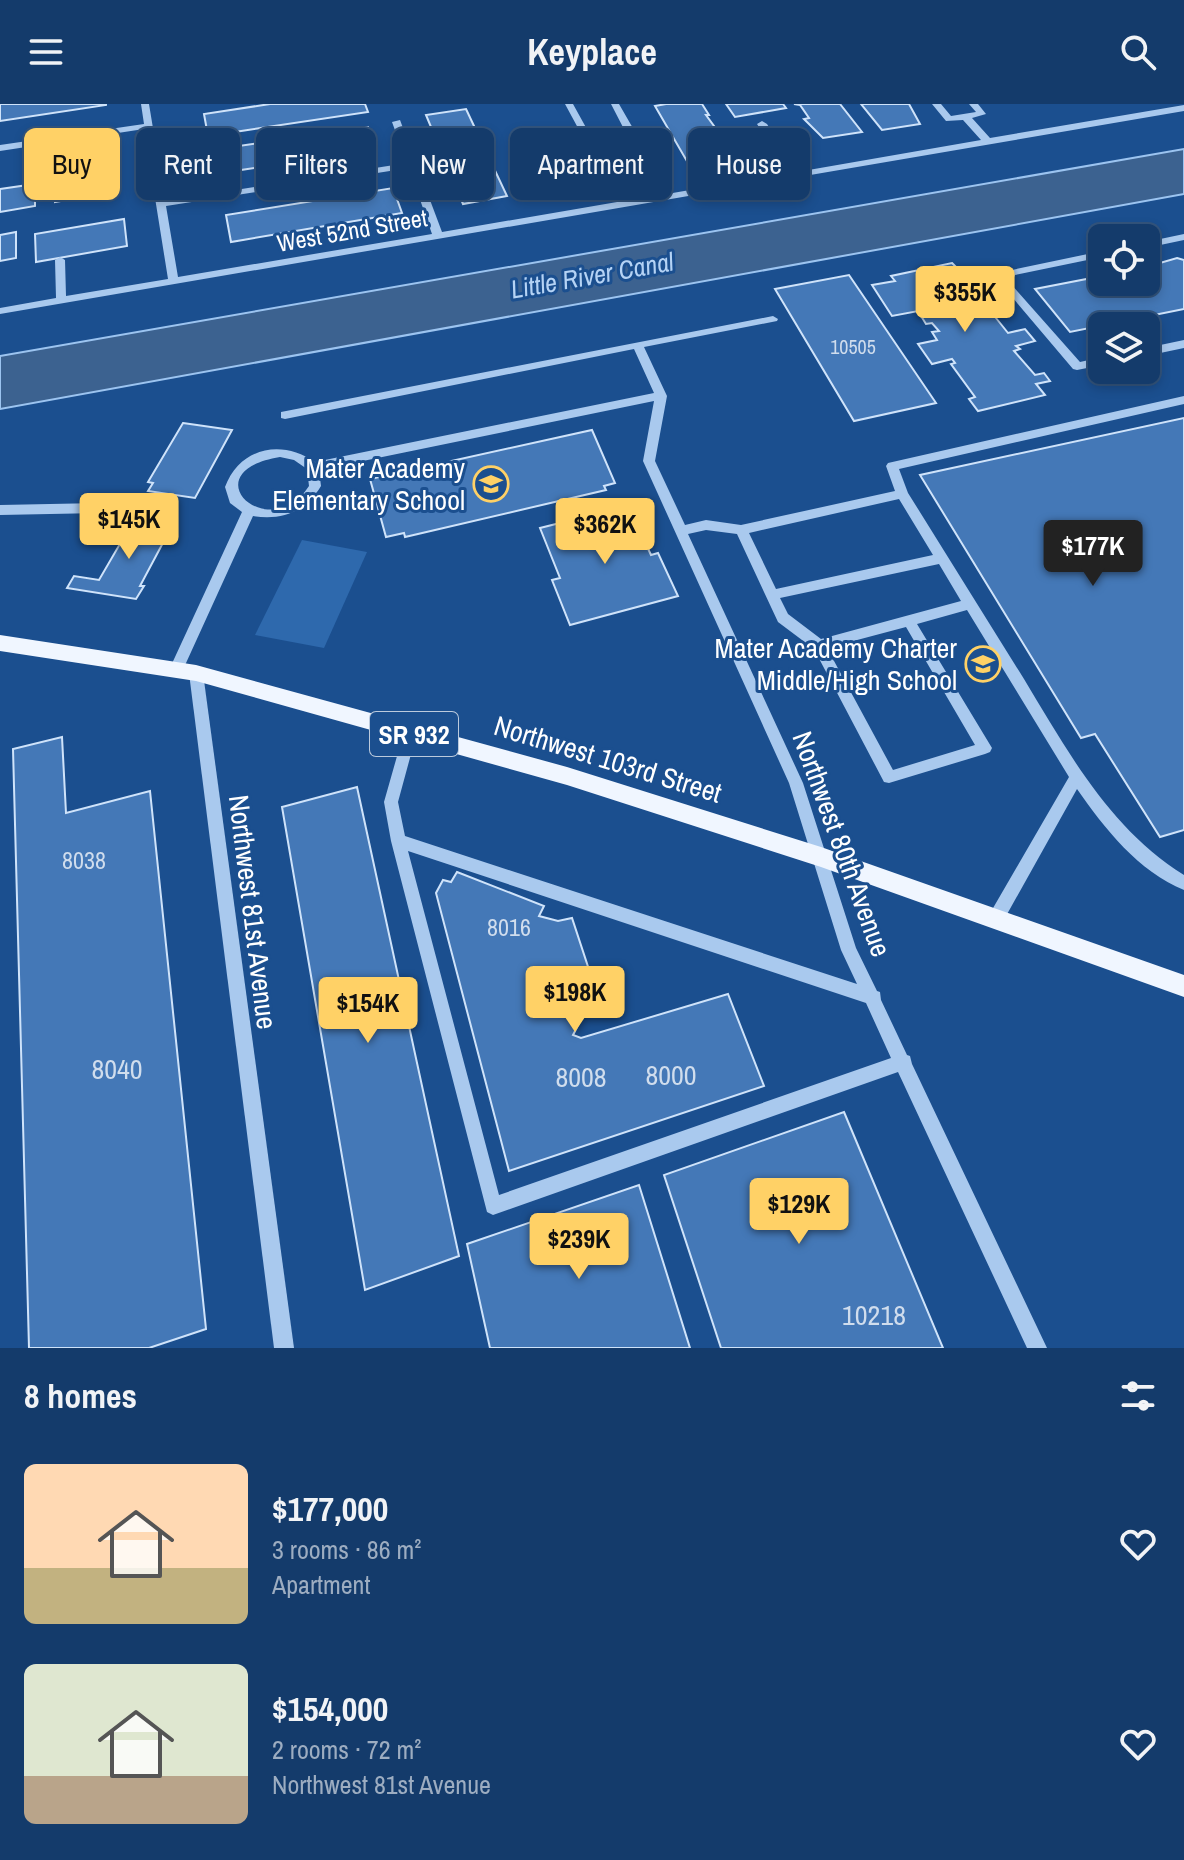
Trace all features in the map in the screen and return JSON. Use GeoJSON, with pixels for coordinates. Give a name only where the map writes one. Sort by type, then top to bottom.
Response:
{"type":"FeatureCollection","features":[{"type":"Feature","properties":{"kind":"main road","name":"Northwest 103rd Street"},"geometry":{"type":"LineString","coordinates":[[0,643],[186,672],[567,776],[821,857],[1184,986]]}},
{"type":"Feature","properties":{"kind":"street"},"geometry":{"type":"LineString","coordinates":[[160,104],[145,105],[173,281]]}},
{"type":"Feature","properties":{"kind":"street"},"geometry":{"type":"LineString","coordinates":[[569,104],[582,128]]}},
{"type":"Feature","properties":{"kind":"street"},"geometry":{"type":"LineString","coordinates":[[615,104],[627,128]]}},
{"type":"Feature","properties":{"kind":"street"},"geometry":{"type":"LineString","coordinates":[[936,104],[949,119],[982,114],[973,104]]}},
{"type":"Feature","properties":{"kind":"street"},"geometry":{"type":"LineString","coordinates":[[1135,104],[1146,115]]}},
{"type":"Feature","properties":{"kind":"street","name":"West 52nd Street"},"geometry":{"type":"LineString","coordinates":[[810,172],[1184,108]]}},
{"type":"Feature","properties":{"kind":"street"},"geometry":{"type":"LineString","coordinates":[[966,117],[988,142]]}},
{"type":"Feature","properties":{"kind":"street"},"geometry":{"type":"LineString","coordinates":[[397,122],[399,128]]}},
{"type":"Feature","properties":{"kind":"street"},"geometry":{"type":"LineString","coordinates":[[762,124],[765,128]]}},
{"type":"Feature","properties":{"kind":"street"},"geometry":{"type":"LineString","coordinates":[[0,148],[149,126]]}},
{"type":"Feature","properties":{"kind":"street"},"geometry":{"type":"LineString","coordinates":[[163,204],[392,168]]}},
{"type":"Feature","properties":{"kind":"street"},"geometry":{"type":"LineString","coordinates":[[425,200],[438,236]]}},
{"type":"Feature","properties":{"kind":"street","name":"West 52nd Street"},"geometry":{"type":"LineString","coordinates":[[0,311],[646,200]]}},
{"type":"Feature","properties":{"kind":"street"},"geometry":{"type":"LineString","coordinates":[[1160,242],[1184,237]]}},
{"type":"Feature","properties":{"kind":"street"},"geometry":{"type":"LineString","coordinates":[[1088,257],[1011,273],[1006,284],[1077,366],[1088,364]]}},
{"type":"Feature","properties":{"kind":"street"},"geometry":{"type":"LineString","coordinates":[[60,260],[61,301]]}},
{"type":"Feature","properties":{"kind":"street"},"geometry":{"type":"LineString","coordinates":[[285,415],[773,319]]}},
{"type":"Feature","properties":{"kind":"street"},"geometry":{"type":"LineString","coordinates":[[1160,349],[1184,344]]}},
{"type":"Feature","properties":{"kind":"street"},"geometry":{"type":"LineString","coordinates":[[313,467],[661,396],[637,345]]}},
{"type":"Feature","properties":{"kind":"street","name":"Northwest 80th Avenue"},"geometry":{"type":"LineString","coordinates":[[661,396],[649,461],[796,783],[849,950],[1037,1348]]}},
{"type":"Feature","properties":{"kind":"street"},"geometry":{"type":"LineString","coordinates":[[1184,400],[892,466],[902,494],[1077,776],[1135,847],[1164,872],[1184,883]]}},
{"type":"Feature","properties":{"kind":"street"},"geometry":{"type":"LineString","coordinates":[[284,452],[297,454],[313,467],[315,486],[301,503],[276,513],[249,511],[239,506],[230,489],[238,470],[247,462],[258,456],[284,452]]}},
{"type":"Feature","properties":{"kind":"street"},"geometry":{"type":"LineString","coordinates":[[681,531],[706,525],[741,530],[902,494]]}},
{"type":"Feature","properties":{"kind":"street"},"geometry":{"type":"LineString","coordinates":[[0,510],[100,508]]}},
{"type":"Feature","properties":{"kind":"street"},"geometry":{"type":"LineString","coordinates":[[186,672],[249,511]]}},
{"type":"Feature","properties":{"kind":"street"},"geometry":{"type":"LineString","coordinates":[[741,530],[783,618],[819,645],[889,777],[985,748],[909,621]]}},
{"type":"Feature","properties":{"kind":"street"},"geometry":{"type":"LineString","coordinates":[[772,595],[942,558]]}},
{"type":"Feature","properties":{"kind":"street"},"geometry":{"type":"LineString","coordinates":[[819,645],[970,604]]}},
{"type":"Feature","properties":{"kind":"street","name":"Northwest 81st Avenue"},"geometry":{"type":"LineString","coordinates":[[186,672],[284,1348]]}},
{"type":"Feature","properties":{"kind":"street"},"geometry":{"type":"LineString","coordinates":[[410,732],[391,802],[398,841],[493,1206],[904,1062]]}},
{"type":"Feature","properties":{"kind":"street"},"geometry":{"type":"LineString","coordinates":[[995,920],[1077,776]]}},
{"type":"Feature","properties":{"kind":"street"},"geometry":{"type":"LineString","coordinates":[[398,841],[874,998]]}},
{"type":"Feature","properties":{"kind":"shaded area"},"geometry":{"type":"Polygon","coordinates":[[[302,540],[367,552],[324,648],[255,635],[302,540]]]}},
{"type":"Feature","properties":{"kind":"water","name":"Little River Canal"},"geometry":{"type":"Polygon","coordinates":[[[1184,149],[1184,194],[0,409],[0,356],[1184,149]]]}},
{"type":"Feature","properties":{"kind":"building"},"geometry":{"type":"Polygon","coordinates":[[[0,104],[106,104],[106,105],[0,121],[0,104]]]}},
{"type":"Feature","properties":{"kind":"building"},"geometry":{"type":"Polygon","coordinates":[[[270,104],[365,104],[368,112],[240,131],[240,128],[207,128],[204,114],[270,104]]]}},
{"type":"Feature","properties":{"kind":"building"},"geometry":{"type":"Polygon","coordinates":[[[702,104],[709,115],[706,115],[715,128],[688,128],[688,163],[672,135],[672,128],[668,128],[655,106],[702,104]]]}},
{"type":"Feature","properties":{"kind":"building"},"geometry":{"type":"Polygon","coordinates":[[[726,104],[783,104],[786,108],[735,117],[726,104]]]}},
{"type":"Feature","properties":{"kind":"building"},"geometry":{"type":"Polygon","coordinates":[[[794,104],[840,104],[862,132],[823,138],[804,119],[809,118],[800,105],[794,104]]]}},
{"type":"Feature","properties":{"kind":"building"},"geometry":{"type":"Polygon","coordinates":[[[861,104],[909,104],[920,124],[882,130],[861,104]]]}},
{"type":"Feature","properties":{"kind":"building"},"geometry":{"type":"Polygon","coordinates":[[[466,109],[475,128],[431,128],[426,115],[466,109]]]}},
{"type":"Feature","properties":{"kind":"building"},"geometry":{"type":"Polygon","coordinates":[[[256,143],[256,168],[240,170],[240,146],[256,143]]]}},
{"type":"Feature","properties":{"kind":"building"},"geometry":{"type":"Polygon","coordinates":[[[494,168],[507,196],[494,198],[494,168]]]}},
{"type":"Feature","properties":{"kind":"building"},"geometry":{"type":"Polygon","coordinates":[[[24,186],[24,200],[35,200],[35,206],[0,212],[0,189],[24,186]]]}},
{"type":"Feature","properties":{"kind":"building"},"geometry":{"type":"Polygon","coordinates":[[[392,188],[392,200],[397,200],[402,213],[231,242],[226,215],[319,200],[376,200],[376,191],[392,188]]]}},
{"type":"Feature","properties":{"kind":"building"},"geometry":{"type":"Polygon","coordinates":[[[461,200],[485,200],[463,204],[461,200]]]}},
{"type":"Feature","properties":{"kind":"building"},"geometry":{"type":"Polygon","coordinates":[[[124,219],[127,246],[36,262],[35,234],[124,219]]]}},
{"type":"Feature","properties":{"kind":"building"},"geometry":{"type":"Polygon","coordinates":[[[16,232],[16,258],[0,261],[0,235],[16,232]]]}},
{"type":"Feature","properties":{"kind":"building"},"geometry":{"type":"Polygon","coordinates":[[[1177,258],[1184,260],[1184,309],[1160,314],[1088,312],[1088,328],[1070,332],[1035,289],[1088,279],[1088,296],[1160,296],[1160,263],[1177,258]]]}},
{"type":"Feature","properties":{"kind":"building"},"geometry":{"type":"Polygon","coordinates":[[[952,263],[960,271],[969,269],[974,276],[964,278],[1008,333],[1025,329],[1035,341],[1016,346],[1020,349],[1014,351],[1035,375],[1044,373],[1050,381],[1036,384],[1045,395],[978,411],[969,399],[975,397],[951,364],[955,363],[952,359],[932,364],[918,344],[937,340],[932,332],[939,331],[932,323],[926,324],[918,311],[892,316],[872,285],[895,281],[891,276],[952,263]]]}},
{"type":"Feature","properties":{"kind":"building"},"geometry":{"type":"Polygon","coordinates":[[[849,275],[936,403],[854,421],[775,289],[849,275]]]}},
{"type":"Feature","properties":{"kind":"building"},"geometry":{"type":"Polygon","coordinates":[[[1184,418],[1184,830],[1160,837],[1095,734],[1081,738],[920,475],[1184,418]]]}},
{"type":"Feature","properties":{"kind":"building"},"geometry":{"type":"Polygon","coordinates":[[[183,423],[232,430],[195,498],[148,491],[153,483],[148,482],[183,423]]]}},
{"type":"Feature","properties":{"kind":"building","name":"Mater Academy Elementary School"},"geometry":{"type":"Polygon","coordinates":[[[592,430],[615,483],[604,486],[606,490],[405,537],[404,533],[386,537],[370,479],[592,430]]]}},
{"type":"Feature","properties":{"kind":"building"},"geometry":{"type":"Polygon","coordinates":[[[628,506],[651,555],[658,553],[678,596],[570,625],[552,580],[560,578],[540,528],[628,506]]]}},
{"type":"Feature","properties":{"kind":"building"},"geometry":{"type":"Polygon","coordinates":[[[135,518],[173,524],[136,599],[67,588],[74,576],[99,580],[135,518]]]}},
{"type":"Feature","properties":{"kind":"building"},"geometry":{"type":"Polygon","coordinates":[[[62,737],[66,813],[150,791],[206,1329],[149,1348],[29,1348],[13,749],[62,737]]]}},
{"type":"Feature","properties":{"kind":"building"},"geometry":{"type":"Polygon","coordinates":[[[357,787],[459,1256],[365,1290],[282,807],[357,787]]]}},
{"type":"Feature","properties":{"kind":"building"},"geometry":{"type":"Polygon","coordinates":[[[457,872],[544,906],[539,916],[558,921],[572,918],[596,991],[573,1035],[581,1038],[728,994],[764,1086],[509,1171],[436,893],[443,880],[451,882],[457,872]]]}},
{"type":"Feature","properties":{"kind":"building"},"geometry":{"type":"Polygon","coordinates":[[[844,1112],[943,1348],[721,1348],[664,1175],[844,1112]]]}},
{"type":"Feature","properties":{"kind":"building"},"geometry":{"type":"Polygon","coordinates":[[[639,1185],[690,1348],[490,1348],[467,1244],[639,1185]]]}},
{"type":"Feature","properties":{"kind":"place","name":"Mater Academy Elementary School"},"geometry":{"type":"Point","coordinates":[491,484]}},
{"type":"Feature","properties":{"kind":"place","name":"Mater Academy Charter Middle/High School"},"geometry":{"type":"Point","coordinates":[983,664]}}]}
